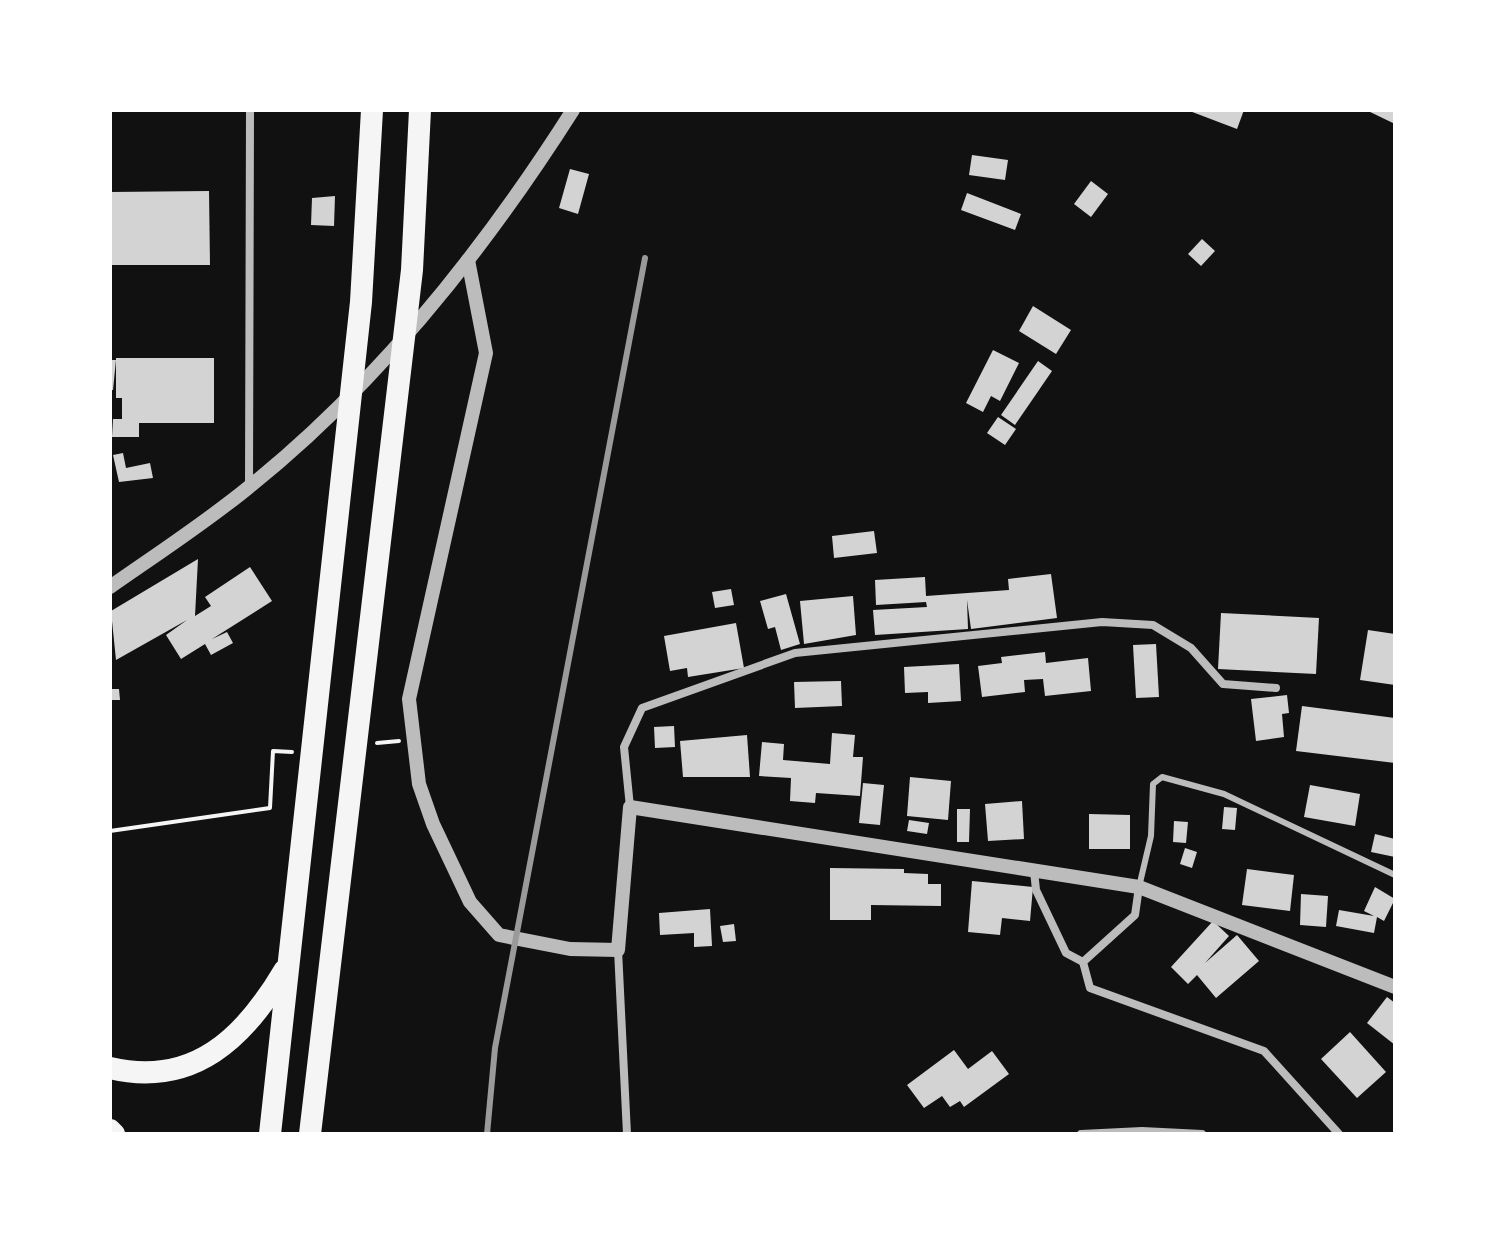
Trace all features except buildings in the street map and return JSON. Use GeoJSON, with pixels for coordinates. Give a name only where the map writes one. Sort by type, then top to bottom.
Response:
{"type":"FeatureCollection","features":[{"type":"Feature","properties":{"kind":"highway"},"geometry":{"type":"LineString","coordinates":[[270,1134],[338,482],[361,302],[372,110]]}},
{"type":"Feature","properties":{"kind":"highway"},"geometry":{"type":"LineString","coordinates":[[310,1134],[412,270],[420,110]]}},
{"type":"Feature","properties":{"kind":"highway"},"geometry":{"type":"LineString","coordinates":[[110,1068],[122,1071],[167,1069],[191,1065],[219,1050],[260,1012],[287,967]]}},
{"type":"Feature","properties":{"kind":"street"},"geometry":{"type":"LineString","coordinates":[[249,488],[250,110]]}},
{"type":"Feature","properties":{"kind":"street"},"geometry":{"type":"LineString","coordinates":[[110,587],[249,488],[303,441],[381,363],[468,260],[526,183],[573,110]]}},
{"type":"Feature","properties":{"kind":"street"},"geometry":{"type":"LineString","coordinates":[[468,260],[486,353],[409,699],[411,741],[419,784],[433,824],[470,902],[486,924],[499,935],[570,949],[618,950]]}},
{"type":"Feature","properties":{"kind":"street"},"geometry":{"type":"LineString","coordinates":[[627,1134],[618,950],[630,807],[624,747],[642,708],[795,653],[1102,622],[1153,625],[1191,648],[1223,684],[1276,688]]}},
{"type":"Feature","properties":{"kind":"street"},"geometry":{"type":"LineString","coordinates":[[630,807],[1139,887],[1395,987]]}},
{"type":"Feature","properties":{"kind":"street"},"geometry":{"type":"LineString","coordinates":[[1034,871],[1036,890],[1066,953],[1083,962],[1090,988],[1264,1051],[1339,1134]]}},
{"type":"Feature","properties":{"kind":"street"},"geometry":{"type":"LineString","coordinates":[[1083,962],[1135,915],[1139,887]]}},
{"type":"Feature","properties":{"kind":"street"},"geometry":{"type":"LineString","coordinates":[[1081,1134],[1142,1131],[1202,1134]]}},
{"type":"Feature","properties":{"kind":"lane"},"geometry":{"type":"LineString","coordinates":[[1139,887],[1151,836],[1153,784],[1162,777],[1224,794],[1395,875]]}},
{"type":"Feature","properties":{"kind":"path"},"geometry":{"type":"LineString","coordinates":[[377,742],[411,741]]}},
{"type":"Feature","properties":{"kind":"path"},"geometry":{"type":"LineString","coordinates":[[110,831],[270,808],[273,751]]}},
{"type":"Feature","properties":{"kind":"railway"},"geometry":{"type":"LineString","coordinates":[[487,1134],[495,1048],[645,258]]}}]}
